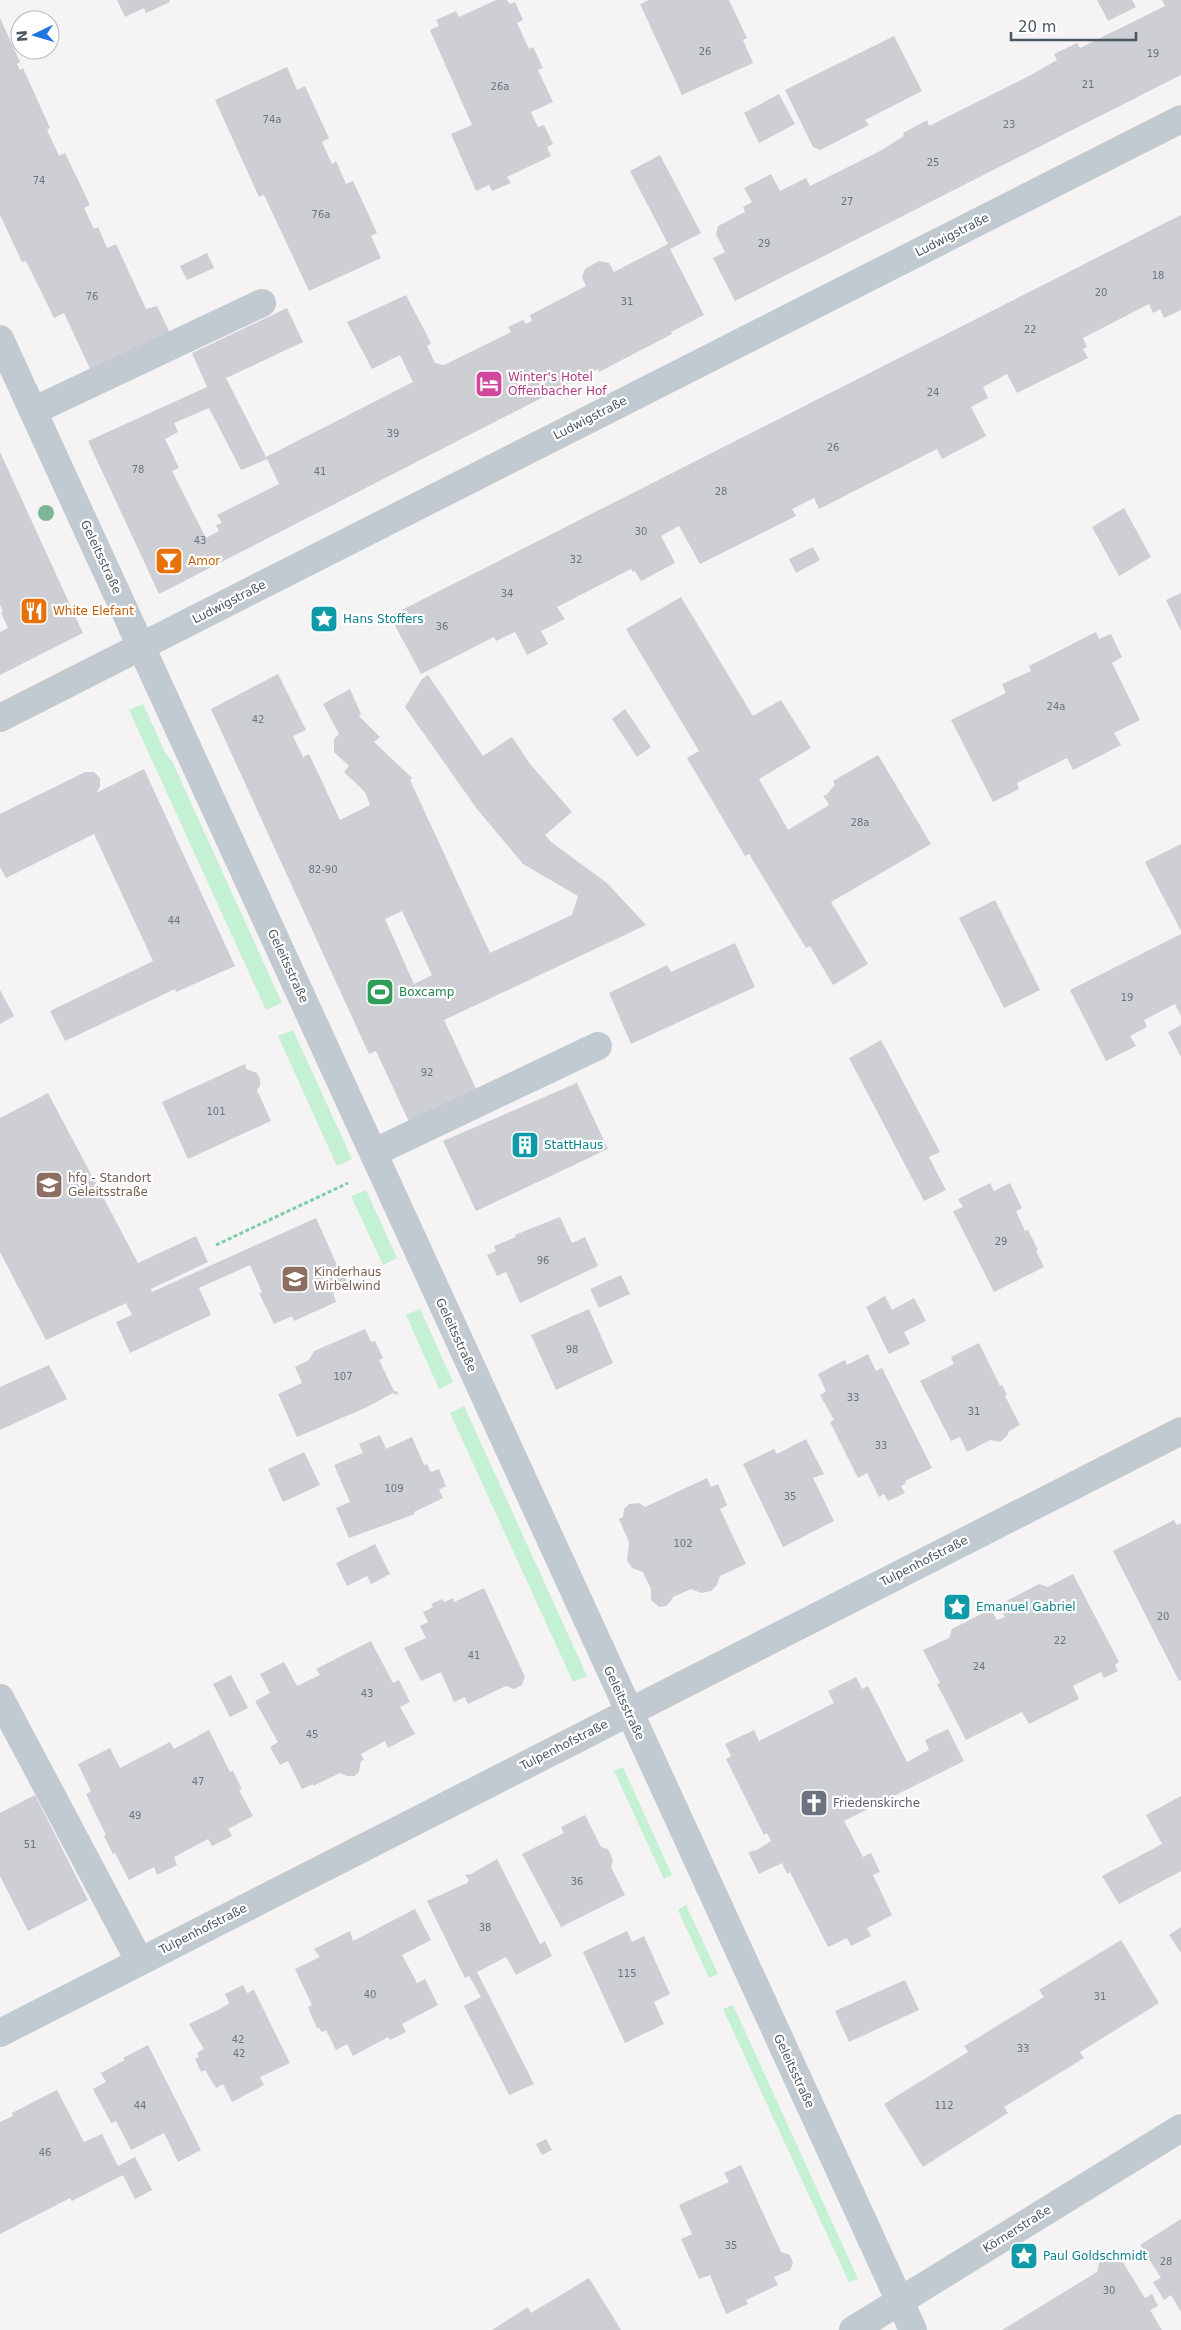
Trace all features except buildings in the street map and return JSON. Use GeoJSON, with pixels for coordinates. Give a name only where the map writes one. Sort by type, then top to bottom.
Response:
{"type":"FeatureCollection","features":[{"type":"Feature","properties":{"kind":"street","name":"Ludwigstraße"},"geometry":{"type":"LineString","coordinates":[[0,718],[1181,119]]}},
{"type":"Feature","properties":{"kind":"street"},"geometry":{"type":"LineString","coordinates":[[33,411],[262,304]]}},
{"type":"Feature","properties":{"kind":"street","name":"Geleitsstraße"},"geometry":{"type":"LineString","coordinates":[[0,339],[913,2330]]}},
{"type":"Feature","properties":{"kind":"street"},"geometry":{"type":"LineString","coordinates":[[377,1160],[598,1046]]}},
{"type":"Feature","properties":{"kind":"street","name":"Tulpenhofstraße"},"geometry":{"type":"LineString","coordinates":[[0,2033],[1181,1431]]}},
{"type":"Feature","properties":{"kind":"street"},"geometry":{"type":"LineString","coordinates":[[0,1698],[140,1962]]}},
{"type":"Feature","properties":{"kind":"street","name":"Körnerstraße"},"geometry":{"type":"LineString","coordinates":[[852,2330],[1181,2128]]}},
{"type":"Feature","properties":{"kind":"path"},"geometry":{"type":"LineString","coordinates":[[216,1245],[377,1160]]}},
{"type":"Feature","properties":{"kind":"green space"},"geometry":{"type":"Polygon","coordinates":[[[143,704],[166,754],[172,761],[282,1003],[266,1010],[129,710],[143,704]]]}},
{"type":"Feature","properties":{"kind":"green space"},"geometry":{"type":"Polygon","coordinates":[[[293,1030],[352,1159],[337,1166],[278,1036],[293,1030]]]}},
{"type":"Feature","properties":{"kind":"green space"},"geometry":{"type":"Polygon","coordinates":[[[366,1190],[397,1258],[383,1265],[351,1196],[366,1190]]]}},
{"type":"Feature","properties":{"kind":"green space"},"geometry":{"type":"Polygon","coordinates":[[[420,1309],[453,1382],[439,1389],[406,1315],[420,1309]]]}},
{"type":"Feature","properties":{"kind":"green space"},"geometry":{"type":"Polygon","coordinates":[[[464,1406],[587,1676],[573,1682],[450,1413],[464,1406]]]}},
{"type":"Feature","properties":{"kind":"green space"},"geometry":{"type":"Polygon","coordinates":[[[623,1767],[672,1875],[664,1879],[614,1771],[623,1767]]]}},
{"type":"Feature","properties":{"kind":"green space"},"geometry":{"type":"Polygon","coordinates":[[[686,1905],[718,1974],[709,1978],[678,1910],[686,1905]]]}},
{"type":"Feature","properties":{"kind":"green space"},"geometry":{"type":"Polygon","coordinates":[[[733,2005],[858,2279],[849,2282],[723,2009],[733,2005]]]}},
{"type":"Feature","properties":{"kind":"place","name":"Winter's Hotel Offenbacher Hof"},"geometry":{"type":"Point","coordinates":[489,384]}},
{"type":"Feature","properties":{"kind":"place","name":"Amor"},"geometry":{"type":"Point","coordinates":[169,561]}},
{"type":"Feature","properties":{"kind":"place","name":"White Elefant"},"geometry":{"type":"Point","coordinates":[34,611]}},
{"type":"Feature","properties":{"kind":"place","name":"Hans Stoffers"},"geometry":{"type":"Point","coordinates":[324,619]}},
{"type":"Feature","properties":{"kind":"place","name":"Boxcamp"},"geometry":{"type":"Point","coordinates":[380,992]}},
{"type":"Feature","properties":{"kind":"place","name":"StattHaus"},"geometry":{"type":"Point","coordinates":[525,1145]}},
{"type":"Feature","properties":{"kind":"place","name":"hfg - Standort Geleitsstraße"},"geometry":{"type":"Point","coordinates":[49,1185]}},
{"type":"Feature","properties":{"kind":"place","name":"Kinderhaus Wirbelwind"},"geometry":{"type":"Point","coordinates":[295,1279]}},
{"type":"Feature","properties":{"kind":"place","name":"Emanuel Gabriel"},"geometry":{"type":"Point","coordinates":[957,1607]}},
{"type":"Feature","properties":{"kind":"place","name":"Friedenskirche"},"geometry":{"type":"Point","coordinates":[814,1803]}},
{"type":"Feature","properties":{"kind":"place","name":"Paul Goldschmidt"},"geometry":{"type":"Point","coordinates":[1024,2256]}}]}
